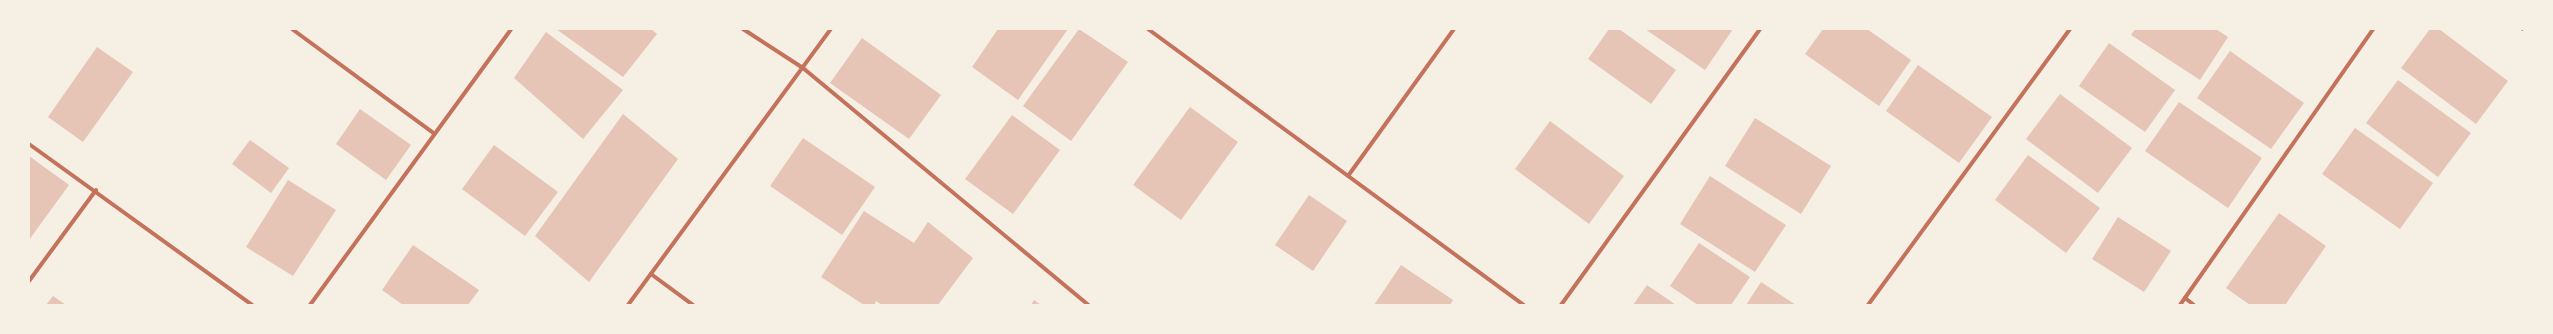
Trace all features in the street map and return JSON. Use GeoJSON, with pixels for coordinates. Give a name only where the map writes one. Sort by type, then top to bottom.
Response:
{"type":"FeatureCollection","features":[{"type":"Feature","properties":{"kind":"street"},"geometry":{"type":"LineString","coordinates":[[292,29],[435,134]]}},
{"type":"Feature","properties":{"kind":"street"},"geometry":{"type":"LineString","coordinates":[[310,305],[511,29]]}},
{"type":"Feature","properties":{"kind":"street"},"geometry":{"type":"LineString","coordinates":[[743,29],[803,68],[1088,305]]}},
{"type":"Feature","properties":{"kind":"street"},"geometry":{"type":"LineString","coordinates":[[628,305],[831,29]]}},
{"type":"Feature","properties":{"kind":"street"},"geometry":{"type":"LineString","coordinates":[[1148,29],[1524,305]]}},
{"type":"Feature","properties":{"kind":"street"},"geometry":{"type":"LineString","coordinates":[[1348,176],[1454,29]]}},
{"type":"Feature","properties":{"kind":"street"},"geometry":{"type":"LineString","coordinates":[[1561,305],[1760,29]]}},
{"type":"Feature","properties":{"kind":"street"},"geometry":{"type":"LineString","coordinates":[[1868,305],[2070,29]]}},
{"type":"Feature","properties":{"kind":"street"},"geometry":{"type":"LineString","coordinates":[[2180,305],[2373,29]]}},
{"type":"Feature","properties":{"kind":"street"},"geometry":{"type":"LineString","coordinates":[[29,144],[96,190],[252,305]]}},
{"type":"Feature","properties":{"kind":"street"},"geometry":{"type":"LineString","coordinates":[[29,281],[96,190]]}},
{"type":"Feature","properties":{"kind":"street"},"geometry":{"type":"LineString","coordinates":[[651,274],[693,305]]}},
{"type":"Feature","properties":{"kind":"street"},"geometry":{"type":"LineString","coordinates":[[2185,298],[2194,305]]}},
{"type":"Feature","properties":{"kind":"building"},"geometry":{"type":"Polygon","coordinates":[[[556,29],[651,29],[657,34],[623,77],[556,29]]]}},
{"type":"Feature","properties":{"kind":"building"},"geometry":{"type":"Polygon","coordinates":[[[998,29],[1068,29],[1018,100],[972,67],[998,29]]]}},
{"type":"Feature","properties":{"kind":"building"},"geometry":{"type":"Polygon","coordinates":[[[1079,29],[1128,62],[1071,141],[1023,106],[1079,29]]]}},
{"type":"Feature","properties":{"kind":"building"},"geometry":{"type":"Polygon","coordinates":[[[1609,29],[1619,29],[1676,70],[1651,104],[1588,59],[1609,29]]]}},
{"type":"Feature","properties":{"kind":"building"},"geometry":{"type":"Polygon","coordinates":[[[1645,29],[1733,29],[1705,70],[1645,29]]]}},
{"type":"Feature","properties":{"kind":"building"},"geometry":{"type":"Polygon","coordinates":[[[1823,29],[1867,29],[1911,60],[1879,106],[1805,54],[1823,29]]]}},
{"type":"Feature","properties":{"kind":"building"},"geometry":{"type":"Polygon","coordinates":[[[2135,29],[2216,29],[2228,37],[2200,80],[2131,35],[2135,29]]]}},
{"type":"Feature","properties":{"kind":"building"},"geometry":{"type":"Polygon","coordinates":[[[2430,29],[2439,29],[2508,81],[2476,124],[2401,68],[2430,29]]]}},
{"type":"Feature","properties":{"kind":"building"},"geometry":{"type":"Polygon","coordinates":[[[546,32],[623,90],[583,139],[514,78],[546,32]]]}},
{"type":"Feature","properties":{"kind":"building"},"geometry":{"type":"Polygon","coordinates":[[[862,38],[941,95],[909,139],[830,83],[862,38]]]}},
{"type":"Feature","properties":{"kind":"building"},"geometry":{"type":"Polygon","coordinates":[[[2109,43],[2175,90],[2145,132],[2079,86],[2109,43]]]}},
{"type":"Feature","properties":{"kind":"building"},"geometry":{"type":"Polygon","coordinates":[[[97,47],[133,72],[83,142],[48,117],[97,47]]]}},
{"type":"Feature","properties":{"kind":"building"},"geometry":{"type":"Polygon","coordinates":[[[2230,51],[2304,103],[2271,149],[2197,98],[2230,51]]]}},
{"type":"Feature","properties":{"kind":"building"},"geometry":{"type":"Polygon","coordinates":[[[1918,65],[1992,117],[1959,163],[1886,111],[1918,65]]]}},
{"type":"Feature","properties":{"kind":"building"},"geometry":{"type":"Polygon","coordinates":[[[2398,80],[2471,133],[2438,177],[2366,123],[2398,80]]]}},
{"type":"Feature","properties":{"kind":"building"},"geometry":{"type":"Polygon","coordinates":[[[2060,94],[2132,148],[2098,193],[2026,139],[2060,94]]]}},
{"type":"Feature","properties":{"kind":"building"},"geometry":{"type":"Polygon","coordinates":[[[2179,102],[2262,158],[2228,208],[2145,151],[2179,102]]]}},
{"type":"Feature","properties":{"kind":"building"},"geometry":{"type":"Polygon","coordinates":[[[1190,107],[1238,142],[1181,220],[1133,185],[1190,107]]]}},
{"type":"Feature","properties":{"kind":"building"},"geometry":{"type":"Polygon","coordinates":[[[360,109],[411,145],[386,180],[336,144],[360,109]]]}},
{"type":"Feature","properties":{"kind":"building"},"geometry":{"type":"Polygon","coordinates":[[[623,114],[678,159],[589,282],[535,236],[623,114]]]}},
{"type":"Feature","properties":{"kind":"building"},"geometry":{"type":"Polygon","coordinates":[[[1012,115],[1060,150],[1013,214],[965,179],[1012,115]]]}},
{"type":"Feature","properties":{"kind":"building"},"geometry":{"type":"Polygon","coordinates":[[[1755,118],[1831,166],[1801,214],[1725,166],[1755,118]]]}},
{"type":"Feature","properties":{"kind":"building"},"geometry":{"type":"Polygon","coordinates":[[[1550,121],[1624,176],[1589,224],[1515,169],[1550,121]]]}},
{"type":"Feature","properties":{"kind":"building"},"geometry":{"type":"Polygon","coordinates":[[[2355,128],[2433,183],[2400,229],[2322,174],[2355,128]]]}},
{"type":"Feature","properties":{"kind":"building"},"geometry":{"type":"Polygon","coordinates":[[[803,138],[875,187],[842,235],[770,186],[803,138]]]}},
{"type":"Feature","properties":{"kind":"building"},"geometry":{"type":"Polygon","coordinates":[[[250,140],[289,168],[271,193],[232,164],[250,140]]]}},
{"type":"Feature","properties":{"kind":"building"},"geometry":{"type":"Polygon","coordinates":[[[494,145],[558,192],[525,236],[462,189],[494,145]]]}},
{"type":"Feature","properties":{"kind":"building"},"geometry":{"type":"Polygon","coordinates":[[[2028,155],[2100,208],[2066,253],[1995,200],[2028,155]]]}},
{"type":"Feature","properties":{"kind":"building"},"geometry":{"type":"Polygon","coordinates":[[[29,156],[69,185],[29,240],[29,156]]]}},
{"type":"Feature","properties":{"kind":"building"},"geometry":{"type":"Polygon","coordinates":[[[1710,176],[1786,225],[1755,272],[1680,224],[1710,176]]]}},
{"type":"Feature","properties":{"kind":"building"},"geometry":{"type":"Polygon","coordinates":[[[288,180],[336,210],[293,276],[246,247],[288,180]]]}},
{"type":"Feature","properties":{"kind":"building"},"geometry":{"type":"Polygon","coordinates":[[[1309,195],[1347,221],[1313,271],[1275,245],[1309,195]]]}},
{"type":"Feature","properties":{"kind":"building"},"geometry":{"type":"Polygon","coordinates":[[[864,211],[914,243],[928,222],[973,258],[938,305],[882,305],[876,301],[874,305],[864,305],[821,277],[864,211]]]}},
{"type":"Feature","properties":{"kind":"building"},"geometry":{"type":"Polygon","coordinates":[[[2279,213],[2326,246],[2285,305],[2250,305],[2226,288],[2279,213]]]}},
{"type":"Feature","properties":{"kind":"building"},"geometry":{"type":"Polygon","coordinates":[[[2118,217],[2171,251],[2144,292],[2092,259],[2118,217]]]}},
{"type":"Feature","properties":{"kind":"building"},"geometry":{"type":"Polygon","coordinates":[[[1699,243],[1750,277],[1731,305],[1698,305],[1670,286],[1699,243]]]}},
{"type":"Feature","properties":{"kind":"building"},"geometry":{"type":"Polygon","coordinates":[[[413,245],[479,290],[468,305],[403,305],[382,290],[413,245]]]}},
{"type":"Feature","properties":{"kind":"building"},"geometry":{"type":"Polygon","coordinates":[[[1401,265],[1453,300],[1450,305],[1374,305],[1401,265]]]}},
{"type":"Feature","properties":{"kind":"building"},"geometry":{"type":"Polygon","coordinates":[[[1761,282],[1796,305],[1746,305],[1761,282]]]}},
{"type":"Feature","properties":{"kind":"building"},"geometry":{"type":"Polygon","coordinates":[[[1647,285],[1676,305],[1633,305],[1647,285]]]}},
{"type":"Feature","properties":{"kind":"building"},"geometry":{"type":"Polygon","coordinates":[[[53,296],[66,305],[46,305],[53,296]]]}},
{"type":"Feature","properties":{"kind":"building"},"geometry":{"type":"Polygon","coordinates":[[[1034,300],[1041,305],[1031,305],[1034,300]]]}}]}
